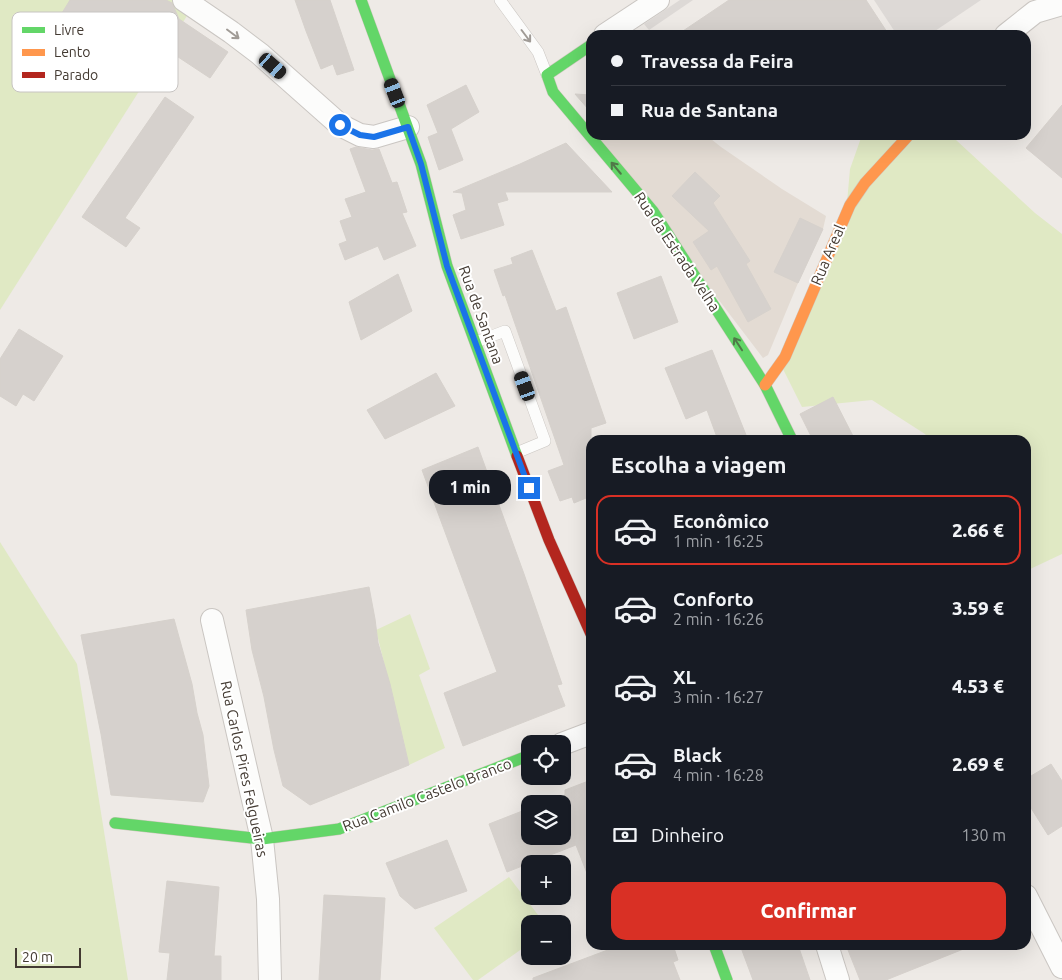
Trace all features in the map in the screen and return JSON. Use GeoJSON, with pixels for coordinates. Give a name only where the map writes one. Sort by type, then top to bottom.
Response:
{"type":"FeatureCollection","features":[{"type":"Feature","properties":{"kind":"street","name":"Rua de Santana"},"geometry":{"type":"LineString","coordinates":[[361,0],[421,164],[447,266],[549,540],[586,623]]}},
{"type":"Feature","properties":{"kind":"street"},"geometry":{"type":"LineString","coordinates":[[613,30],[658,0]]}},
{"type":"Feature","properties":{"kind":"street"},"geometry":{"type":"LineString","coordinates":[[192,2],[260,54],[340,125],[360,135],[374,137],[408,127]]}},
{"type":"Feature","properties":{"kind":"street"},"geometry":{"type":"LineString","coordinates":[[1012,30],[1035,12],[1062,4]]}},
{"type":"Feature","properties":{"kind":"street"},"geometry":{"type":"LineString","coordinates":[[547,75],[586,48]]}},
{"type":"Feature","properties":{"kind":"street","name":"Rua da Estrada Velha"},"geometry":{"type":"LineString","coordinates":[[547,75],[553,92],[586,131]]}},
{"type":"Feature","properties":{"kind":"street","name":"Rua da Estrada Velha"},"geometry":{"type":"LineString","coordinates":[[593,140],[653,211],[764,385],[789,435]]}},
{"type":"Feature","properties":{"kind":"street","name":"Rua Areal"},"geometry":{"type":"LineString","coordinates":[[764,385],[784,357],[850,205],[865,183],[904,140]]}},
{"type":"Feature","properties":{"kind":"street","name":"Rua Carlos Pires Felgueiras"},"geometry":{"type":"LineString","coordinates":[[212,620],[262,840],[268,899],[270,980]]}},
{"type":"Feature","properties":{"kind":"street"},"geometry":{"type":"LineString","coordinates":[[571,741],[586,736]]}},
{"type":"Feature","properties":{"kind":"street","name":"Rua Camilo Castelo Branco"},"geometry":{"type":"LineString","coordinates":[[115,823],[262,840],[339,829],[521,758]]}},
{"type":"Feature","properties":{"kind":"street"},"geometry":{"type":"LineString","coordinates":[[1031,906],[1062,967]]}},
{"type":"Feature","properties":{"kind":"street"},"geometry":{"type":"LineString","coordinates":[[716,950],[727,980]]}},
{"type":"Feature","properties":{"kind":"street"},"geometry":{"type":"LineString","coordinates":[[829,950],[838,980]]}},
{"type":"Feature","properties":{"kind":"lane","name":"Rua da Estrada Velha"},"geometry":{"type":"LineString","coordinates":[[500,0],[538,52],[547,75]]}},
{"type":"Feature","properties":{"kind":"lane"},"geometry":{"type":"LineString","coordinates":[[476,342],[505,331],[542,432],[545,441],[516,453]]}},
{"type":"Feature","properties":{"kind":"shaded area"},"geometry":{"type":"Polygon","coordinates":[[[680,0],[693,0],[649,30],[644,24],[680,0]]]}},
{"type":"Feature","properties":{"kind":"shaded area"},"geometry":{"type":"Polygon","coordinates":[[[874,0],[981,0],[936,30],[894,30],[874,0]]]}},
{"type":"Feature","properties":{"kind":"shaded area"},"geometry":{"type":"Polygon","coordinates":[[[597,140],[712,140],[782,189],[826,216],[823,229],[768,355],[763,358],[597,140]]]}},
{"type":"Feature","properties":{"kind":"green space"},"geometry":{"type":"Polygon","coordinates":[[[0,0],[197,0],[178,30],[178,12],[12,12],[12,92],[139,92],[0,310],[0,0]]]}},
{"type":"Feature","properties":{"kind":"green space"},"geometry":{"type":"Polygon","coordinates":[[[860,140],[956,140],[1035,213],[1062,234],[1062,554],[1031,569],[1031,435],[926,435],[872,400],[802,407],[782,367],[845,225],[850,169],[860,140]]]}},
{"type":"Feature","properties":{"kind":"green space"},"geometry":{"type":"Polygon","coordinates":[[[0,542],[77,664],[128,980],[0,980],[0,542]]]}},
{"type":"Feature","properties":{"kind":"green space"},"geometry":{"type":"Polygon","coordinates":[[[410,614],[430,669],[419,675],[445,748],[409,765],[376,630],[410,614]]]}},
{"type":"Feature","properties":{"kind":"green space"},"geometry":{"type":"Polygon","coordinates":[[[509,877],[521,893],[521,905],[530,905],[538,915],[521,915],[521,949],[478,980],[473,980],[434,928],[509,877]]]}},
{"type":"Feature","properties":{"kind":"building"},"geometry":{"type":"Polygon","coordinates":[[[70,0],[166,0],[172,3],[176,12],[63,12],[70,0]]]}},
{"type":"Feature","properties":{"kind":"building"},"geometry":{"type":"Polygon","coordinates":[[[295,0],[330,0],[354,70],[337,75],[333,64],[321,69],[295,0]]]}},
{"type":"Feature","properties":{"kind":"building"},"geometry":{"type":"Polygon","coordinates":[[[729,0],[866,0],[886,30],[684,30],[729,0]]]}},
{"type":"Feature","properties":{"kind":"building"},"geometry":{"type":"Polygon","coordinates":[[[178,17],[228,52],[210,78],[178,57],[178,17]]]}},
{"type":"Feature","properties":{"kind":"building"},"geometry":{"type":"Polygon","coordinates":[[[466,85],[479,112],[451,129],[463,160],[439,170],[428,137],[438,133],[427,105],[466,85]]]}},
{"type":"Feature","properties":{"kind":"building"},"geometry":{"type":"Polygon","coordinates":[[[575,94],[586,95],[586,107],[575,94]]]}},
{"type":"Feature","properties":{"kind":"building"},"geometry":{"type":"Polygon","coordinates":[[[165,97],[194,117],[125,218],[140,228],[126,247],[82,217],[165,97]]]}},
{"type":"Feature","properties":{"kind":"building"},"geometry":{"type":"Polygon","coordinates":[[[1062,105],[1062,178],[1026,148],[1062,105]]]}},
{"type":"Feature","properties":{"kind":"building"},"geometry":{"type":"Polygon","coordinates":[[[566,143],[612,192],[505,192],[508,200],[497,203],[504,225],[461,239],[453,215],[466,210],[462,193],[453,192],[566,143]]]}},
{"type":"Feature","properties":{"kind":"building"},"geometry":{"type":"Polygon","coordinates":[[[356,147],[372,150],[379,149],[392,183],[397,182],[407,212],[402,213],[416,246],[384,260],[378,246],[345,260],[339,244],[347,241],[340,221],[352,217],[345,199],[366,192],[350,149],[356,147]]]}},
{"type":"Feature","properties":{"kind":"building"},"geometry":{"type":"Polygon","coordinates":[[[695,172],[720,196],[713,203],[750,261],[746,264],[771,309],[748,322],[717,266],[711,270],[693,242],[709,231],[672,196],[695,172]]]}},
{"type":"Feature","properties":{"kind":"building"},"geometry":{"type":"Polygon","coordinates":[[[800,218],[823,229],[798,283],[774,272],[800,218]]]}},
{"type":"Feature","properties":{"kind":"building"},"geometry":{"type":"Polygon","coordinates":[[[532,250],[556,311],[566,307],[606,423],[591,428],[591,435],[586,435],[586,498],[574,503],[572,497],[560,501],[548,471],[564,465],[505,295],[503,296],[494,270],[513,264],[511,258],[532,250]]]}},
{"type":"Feature","properties":{"kind":"building"},"geometry":{"type":"Polygon","coordinates":[[[398,274],[412,311],[361,340],[349,302],[398,274]]]}},
{"type":"Feature","properties":{"kind":"building"},"geometry":{"type":"Polygon","coordinates":[[[661,276],[678,322],[634,339],[617,293],[661,276]]]}},
{"type":"Feature","properties":{"kind":"building"},"geometry":{"type":"Polygon","coordinates":[[[19,329],[63,356],[34,401],[23,394],[16,406],[0,396],[0,359],[19,329]]]}},
{"type":"Feature","properties":{"kind":"building"},"geometry":{"type":"Polygon","coordinates":[[[712,350],[746,435],[716,435],[707,410],[686,419],[665,368],[712,350]]]}},
{"type":"Feature","properties":{"kind":"building"},"geometry":{"type":"Polygon","coordinates":[[[436,373],[455,406],[385,439],[367,410],[436,373]]]}},
{"type":"Feature","properties":{"kind":"building"},"geometry":{"type":"Polygon","coordinates":[[[833,397],[852,435],[810,435],[800,414],[833,397]]]}},
{"type":"Feature","properties":{"kind":"building"},"geometry":{"type":"Polygon","coordinates":[[[478,447],[562,684],[557,685],[565,706],[463,746],[444,693],[497,672],[422,470],[478,447]]]}},
{"type":"Feature","properties":{"kind":"building"},"geometry":{"type":"Polygon","coordinates":[[[369,587],[378,643],[390,684],[409,765],[310,805],[283,786],[252,650],[246,610],[369,587]]]}},
{"type":"Feature","properties":{"kind":"building"},"geometry":{"type":"Polygon","coordinates":[[[174,619],[192,684],[203,735],[209,786],[203,802],[111,795],[81,635],[174,619]]]}},
{"type":"Feature","properties":{"kind":"building"},"geometry":{"type":"Polygon","coordinates":[[[1051,764],[1062,781],[1062,826],[1048,835],[1031,808],[1031,776],[1051,764]]]}},
{"type":"Feature","properties":{"kind":"building"},"geometry":{"type":"Polygon","coordinates":[[[586,782],[586,871],[576,845],[550,855],[521,855],[521,867],[507,872],[489,824],[521,812],[521,845],[571,845],[571,795],[565,795],[565,790],[586,782]]]}},
{"type":"Feature","properties":{"kind":"building"},"geometry":{"type":"Polygon","coordinates":[[[447,840],[467,891],[415,909],[400,896],[386,863],[447,840]]]}},
{"type":"Feature","properties":{"kind":"building"},"geometry":{"type":"Polygon","coordinates":[[[167,881],[219,887],[214,956],[221,956],[221,980],[167,980],[170,953],[159,952],[167,881]]]}},
{"type":"Feature","properties":{"kind":"building"},"geometry":{"type":"Polygon","coordinates":[[[324,895],[385,898],[380,980],[319,980],[324,895]]]}},
{"type":"Feature","properties":{"kind":"building"},"geometry":{"type":"Polygon","coordinates":[[[608,950],[675,950],[678,960],[673,962],[680,980],[533,980],[533,978],[608,950]]]}},
{"type":"Feature","properties":{"kind":"building"},"geometry":{"type":"Polygon","coordinates":[[[742,950],[800,950],[810,980],[753,980],[742,950]]]}},
{"type":"Feature","properties":{"kind":"building"},"geometry":{"type":"Polygon","coordinates":[[[848,950],[961,950],[886,980],[860,980],[848,950]]]}},
{"type":"Feature","properties":{"kind":"traffic: fast"},"geometry":{"type":"LineString","coordinates":[[361,0],[421,164],[447,266],[517,456]]}},
{"type":"Feature","properties":{"kind":"traffic: fast"},"geometry":{"type":"LineString","coordinates":[[586,48],[547,75],[553,92],[586,131]]}},
{"type":"Feature","properties":{"kind":"traffic: fast"},"geometry":{"type":"LineString","coordinates":[[593,140],[653,211],[765,385],[790,435]]}},
{"type":"Feature","properties":{"kind":"traffic: fast"},"geometry":{"type":"LineString","coordinates":[[115,823],[262,839],[339,829],[521,758]]}},
{"type":"Feature","properties":{"kind":"traffic: fast"},"geometry":{"type":"LineString","coordinates":[[716,950],[727,980]]}},
{"type":"Feature","properties":{"kind":"traffic: slow"},"geometry":{"type":"LineString","coordinates":[[765,385],[785,357],[850,205],[865,183],[904,140]]}},
{"type":"Feature","properties":{"kind":"traffic: jam"},"geometry":{"type":"LineString","coordinates":[[517,456],[549,540],[586,623]]}},
{"type":"Feature","properties":{"kind":"route"},"geometry":{"type":"LineString","coordinates":[[340,125],[360,135],[374,137],[408,127],[421,164],[447,266],[529,488]]}}]}
